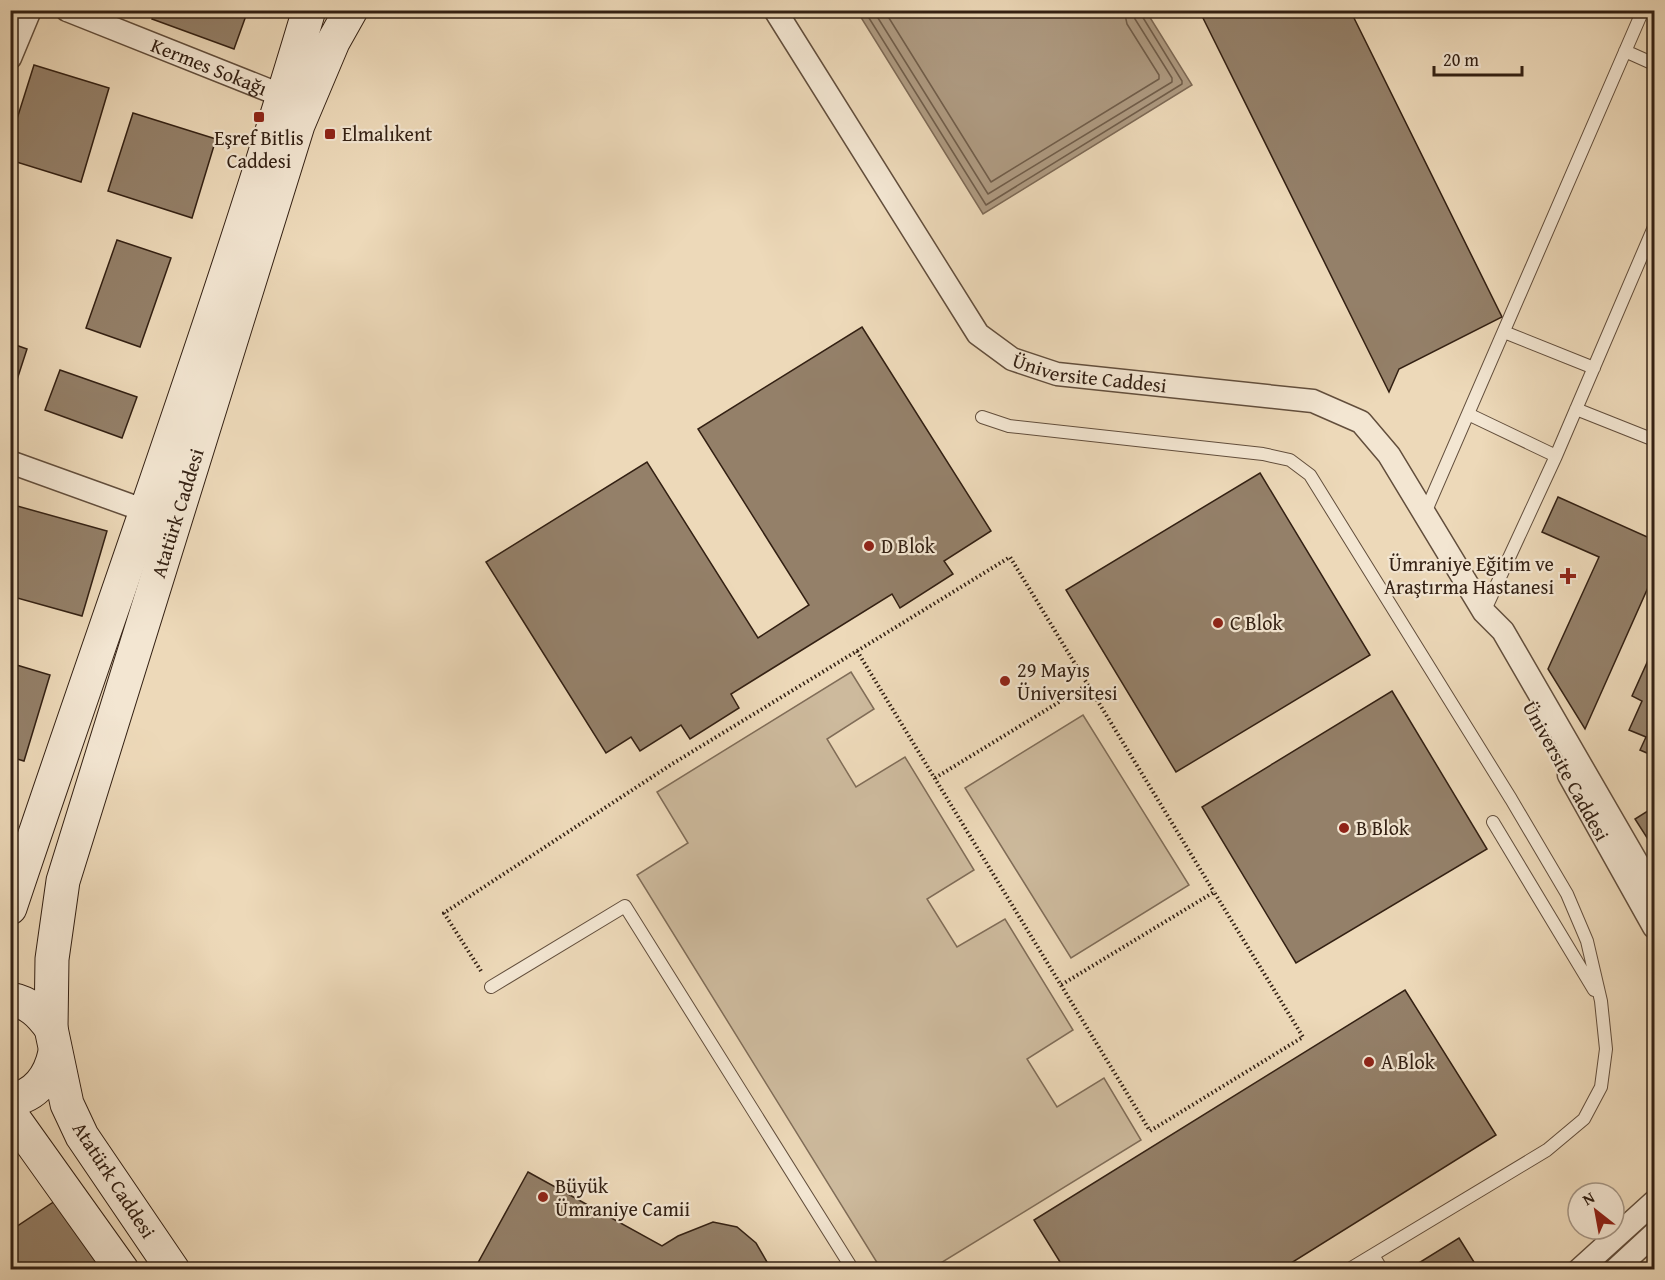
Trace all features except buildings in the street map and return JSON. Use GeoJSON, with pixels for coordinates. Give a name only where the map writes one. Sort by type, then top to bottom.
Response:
{"type":"FeatureCollection","features":[{"type":"Feature","properties":{"kind":"main road","name":"Atatürk Caddesi"},"geometry":{"type":"LineString","coordinates":[[10,908],[20,851],[146,511],[284,96],[309,10]]}},
{"type":"Feature","properties":{"kind":"main road","name":"Atatürk Caddesi"},"geometry":{"type":"LineString","coordinates":[[10,1100],[32,1092],[44,1082],[52,1068],[52,959],[63,881],[298,125],[333,42],[351,10]]}},
{"type":"Feature","properties":{"kind":"main road","name":"Atatürk Caddesi"},"geometry":{"type":"LineString","coordinates":[[10,999],[24,1002],[37,1010],[53,1040],[67,1104],[82,1136],[172,1267]]}},
{"type":"Feature","properties":{"kind":"main road"},"geometry":{"type":"LineString","coordinates":[[10,1113],[122,1269]]}},
{"type":"Feature","properties":{"kind":"street"},"geometry":{"type":"LineString","coordinates":[[10,58],[30,10]]}},
{"type":"Feature","properties":{"kind":"street","name":"Kermes Sokağı"},"geometry":{"type":"LineString","coordinates":[[67,10],[284,96]]}},
{"type":"Feature","properties":{"kind":"street","name":"Üniversite Caddesi"},"geometry":{"type":"LineString","coordinates":[[775,10],[978,334],[1012,359],[1057,374],[1313,401],[1361,422],[1389,455],[1484,612],[1503,631],[1654,892]]}},
{"type":"Feature","properties":{"kind":"street"},"geometry":{"type":"LineString","coordinates":[[10,462],[146,511]]}},
{"type":"Feature","properties":{"kind":"street","name":"Üniversite Caddesi"},"geometry":{"type":"LineString","coordinates":[[1484,612],[1490,636],[1654,927]]}},
{"type":"Feature","properties":{"kind":"street"},"geometry":{"type":"LineString","coordinates":[[1579,1269],[1654,1202]]}},
{"type":"Feature","properties":{"kind":"street"},"geometry":{"type":"LineString","coordinates":[[1616,1269],[1654,1234]]}},
{"type":"Feature","properties":{"kind":"lane"},"geometry":{"type":"LineString","coordinates":[[1425,513],[1643,10]]}},
{"type":"Feature","properties":{"kind":"lane"},"geometry":{"type":"LineString","coordinates":[[1625,51],[1654,64]]}},
{"type":"Feature","properties":{"kind":"lane"},"geometry":{"type":"LineString","coordinates":[[1484,612],[1556,456],[1654,227]]}},
{"type":"Feature","properties":{"kind":"lane"},"geometry":{"type":"LineString","coordinates":[[1504,332],[1594,368]]}},
{"type":"Feature","properties":{"kind":"lane"},"geometry":{"type":"LineString","coordinates":[[1576,410],[1654,440]]}},
{"type":"Feature","properties":{"kind":"lane"},"geometry":{"type":"LineString","coordinates":[[1468,414],[1556,456]]}},
{"type":"Feature","properties":{"kind":"lane"},"geometry":{"type":"LineString","coordinates":[[982,417],[1009,426],[1263,454],[1290,460],[1310,475],[1511,799],[1567,894],[1587,941],[1601,1001],[1606,1049],[1601,1087],[1584,1119],[1547,1150],[1348,1269]]}},
{"type":"Feature","properties":{"kind":"lane"},"geometry":{"type":"LineString","coordinates":[[1493,822],[1601,1001]]}},
{"type":"Feature","properties":{"kind":"lane"},"geometry":{"type":"LineString","coordinates":[[491,987],[625,906],[853,1269]]}},
{"type":"Feature","properties":{"kind":"lane"},"geometry":{"type":"LineString","coordinates":[[1373,1255],[1382,1269]]}},
{"type":"Feature","properties":{"kind":"path"},"geometry":{"type":"LineString","coordinates":[[491,987],[444,913],[672,764],[1010,557],[1303,1037],[1150,1131],[857,651]]}},
{"type":"Feature","properties":{"kind":"path"},"geometry":{"type":"LineString","coordinates":[[935,778],[1088,685]]}},
{"type":"Feature","properties":{"kind":"path"},"geometry":{"type":"LineString","coordinates":[[1061,985],[1214,892]]}},
{"type":"Feature","properties":{"kind":"shaded area"},"geometry":{"type":"Polygon","coordinates":[[[851,672],[874,709],[827,739],[856,787],[905,757],[974,870],[927,899],[957,947],[1005,919],[1073,1030],[1027,1059],[1057,1107],[1104,1078],[1141,1140],[931,1269],[881,1269],[637,875],[688,843],[657,792],[851,672]]]}},
{"type":"Feature","properties":{"kind":"shaded area"},"geometry":{"type":"Polygon","coordinates":[[[1083,715],[1189,885],[1071,958],[965,788],[1083,715]]]}},
{"type":"Feature","properties":{"kind":"water"},"geometry":{"type":"Polygon","coordinates":[[[857,11],[1146,11],[1192,85],[983,214],[857,11]]]}},
{"type":"Feature","properties":{"kind":"place","name":"Eşref Bitlis Caddesi"},"geometry":{"type":"Point","coordinates":[259,117]}},
{"type":"Feature","properties":{"kind":"place","name":"Elmalıkent"},"geometry":{"type":"Point","coordinates":[330,134]}},
{"type":"Feature","properties":{"kind":"place","name":"D Blok"},"geometry":{"type":"Point","coordinates":[869,546]}},
{"type":"Feature","properties":{"kind":"place","name":"Ümraniye Eğitim ve Araştırma Hastanesi"},"geometry":{"type":"Point","coordinates":[1568,576]}},
{"type":"Feature","properties":{"kind":"place","name":"C Blok"},"geometry":{"type":"Point","coordinates":[1218,623]}},
{"type":"Feature","properties":{"kind":"place","name":"29 Mayıs Üniversitesi"},"geometry":{"type":"Point","coordinates":[1005,681]}},
{"type":"Feature","properties":{"kind":"place","name":"B Blok"},"geometry":{"type":"Point","coordinates":[1344,828]}},
{"type":"Feature","properties":{"kind":"place","name":"A Blok"},"geometry":{"type":"Point","coordinates":[1369,1062]}},
{"type":"Feature","properties":{"kind":"place","name":"Büyük Ümraniye Camii"},"geometry":{"type":"Point","coordinates":[543,1197]}}]}
